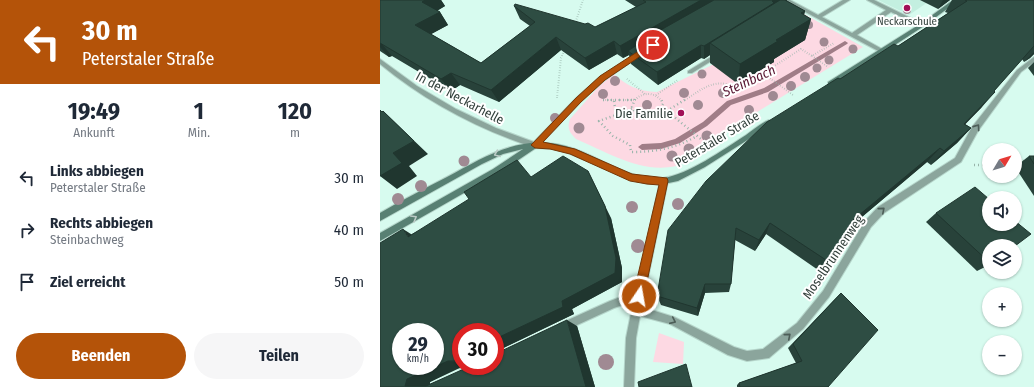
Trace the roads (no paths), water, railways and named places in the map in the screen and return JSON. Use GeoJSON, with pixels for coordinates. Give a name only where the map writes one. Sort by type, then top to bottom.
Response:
{"type":"FeatureCollection","features":[{"type":"Feature","properties":{"kind":"main road"},"geometry":{"type":"LineString","coordinates":[[822,89],[922,25],[956,0]]}},
{"type":"Feature","properties":{"kind":"main road","name":"Peterstaler Straße"},"geometry":{"type":"LineString","coordinates":[[380,217],[482,160],[513,148],[535,145],[550,145],[572,151],[630,178],[647,181],[664,181],[684,175],[776,119]]}},
{"type":"Feature","properties":{"kind":"main road"},"geometry":{"type":"LineString","coordinates":[[380,237],[496,171],[535,145]]}},
{"type":"Feature","properties":{"kind":"street"},"geometry":{"type":"LineString","coordinates":[[786,0],[882,51]]}},
{"type":"Feature","properties":{"kind":"street"},"geometry":{"type":"LineString","coordinates":[[818,17],[847,0]]}},
{"type":"Feature","properties":{"kind":"street"},"geometry":{"type":"LineString","coordinates":[[870,0],[922,25]]}},
{"type":"Feature","properties":{"kind":"street"},"geometry":{"type":"LineString","coordinates":[[789,8],[795,4]]}},
{"type":"Feature","properties":{"kind":"street"},"geometry":{"type":"LineString","coordinates":[[853,35],[890,10]]}},
{"type":"Feature","properties":{"kind":"street"},"geometry":{"type":"LineString","coordinates":[[535,145],[578,100],[603,78],[647,49]]}},
{"type":"Feature","properties":{"kind":"street"},"geometry":{"type":"LineString","coordinates":[[690,72],[728,49]]}},
{"type":"Feature","properties":{"kind":"street","name":"Moselbrunnenweg"},"geometry":{"type":"LineString","coordinates":[[635,310],[671,320],[732,352],[747,356],[765,354],[800,326],[826,294],[868,224],[881,210],[958,160],[975,129],[1020,71],[1034,59]]}},
{"type":"Feature","properties":{"kind":"street","name":"In der Neckarhelle"},"geometry":{"type":"LineString","coordinates":[[380,62],[411,86],[442,104],[505,135],[535,145]]}},
{"type":"Feature","properties":{"kind":"street"},"geometry":{"type":"LineString","coordinates":[[629,387],[630,345],[635,310],[664,181]]}},
{"type":"Feature","properties":{"kind":"street"},"geometry":{"type":"LineString","coordinates":[[551,332],[613,304],[639,296]]}},
{"type":"Feature","properties":{"kind":"waterway","name":"Steinbach"},"geometry":{"type":"LineString","coordinates":[[642,147],[661,146],[677,141],[705,124],[729,103],[766,90],[845,43]]}},
{"type":"Feature","properties":{"kind":"place","name":"Neckarschule"},"geometry":{"type":"Point","coordinates":[907,8]}},
{"type":"Feature","properties":{"kind":"place","name":"Die Familie"},"geometry":{"type":"Point","coordinates":[681,113]}}]}
